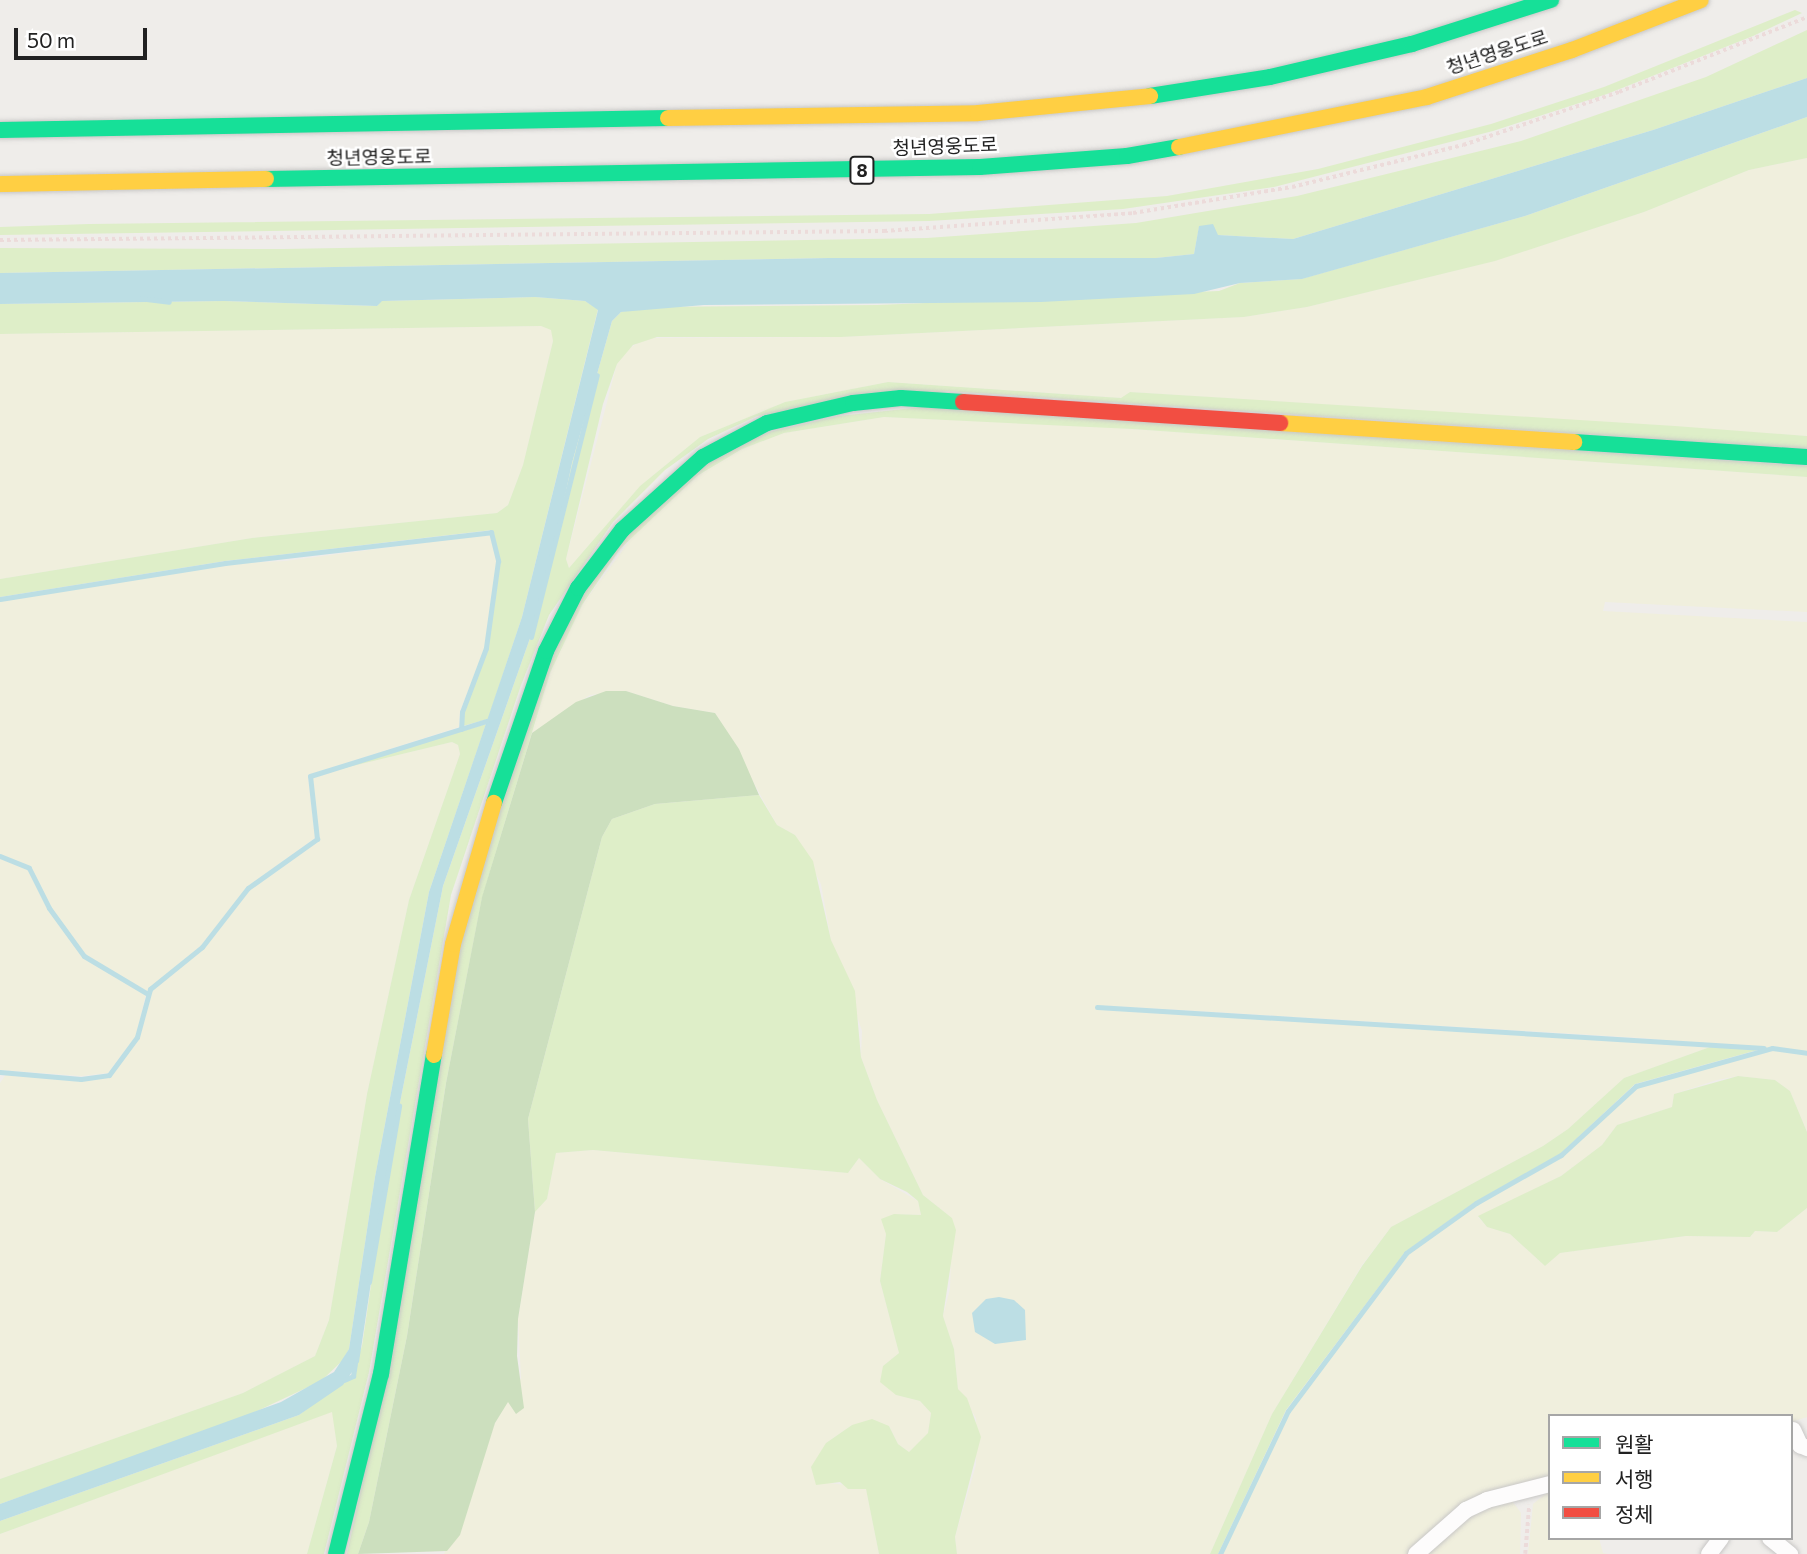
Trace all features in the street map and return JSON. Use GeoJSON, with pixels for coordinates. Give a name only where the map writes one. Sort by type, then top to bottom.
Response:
{"type":"FeatureCollection","features":[{"type":"Feature","properties":{"kind":"main road","name":"청년영웅도로"},"geometry":{"type":"LineString","coordinates":[[0,130],[909,114],[1120,101],[1270,77],[1412,44],[1551,0]]}},
{"type":"Feature","properties":{"kind":"main road","name":"청년영웅도로"},"geometry":{"type":"LineString","coordinates":[[0,184],[980,167],[1127,156],[1280,130],[1427,97],[1573,50],[1702,0]]}},
{"type":"Feature","properties":{"kind":"main road"},"geometry":{"type":"LineString","coordinates":[[336,1554],[381,1374],[453,944],[477,852],[546,651],[578,589],[622,530],[703,457],[767,423],[901,398],[1807,457]]}},
{"type":"Feature","properties":{"kind":"street"},"geometry":{"type":"LineString","coordinates":[[1797,1428],[1800,1445],[1807,1448]]}},
{"type":"Feature","properties":{"kind":"street"},"geometry":{"type":"LineString","coordinates":[[1416,1554],[1466,1510],[1507,1493],[1548,1485]]}},
{"type":"Feature","properties":{"kind":"street"},"geometry":{"type":"LineString","coordinates":[[1772,1540],[1790,1554]]}},
{"type":"Feature","properties":{"kind":"path"},"geometry":{"type":"LineString","coordinates":[[0,240],[884,231],[1133,213],[1292,187],[1463,145],[1619,92],[1807,17]]}},
{"type":"Feature","properties":{"kind":"path"},"geometry":{"type":"LineString","coordinates":[[1525,1554],[1531,1489]]}},
{"type":"Feature","properties":{"kind":"green space"},"geometry":{"type":"Polygon","coordinates":[[[1795,10],[1802,13],[1753,36],[1607,94],[1493,131],[1274,187],[1123,209],[929,221],[0,235],[0,227],[89,224],[929,214],[1167,196],[1318,169],[1491,124],[1604,87],[1795,10]]]}},
{"type":"Feature","properties":{"kind":"green space"},"geometry":{"type":"Polygon","coordinates":[[[1807,30],[1807,78],[1653,130],[1293,239],[1218,235],[1199,227],[1194,254],[1156,258],[829,258],[0,273],[0,248],[283,249],[927,238],[1136,223],[1297,196],[1521,141],[1706,77],[1807,30]]]}},
{"type":"Feature","properties":{"kind":"green space"},"geometry":{"type":"Polygon","coordinates":[[[1807,117],[1807,158],[1749,170],[1644,212],[1495,261],[1307,307],[1244,317],[841,337],[657,337],[633,345],[617,364],[603,404],[566,559],[569,568],[640,486],[700,437],[785,402],[888,382],[1121,398],[1130,392],[1675,426],[1807,436],[1807,449],[947,391],[757,416],[708,439],[665,470],[613,522],[549,615],[521,685],[451,895],[369,1372],[324,1554],[307,1554],[337,1446],[332,1412],[0,1534],[0,1521],[299,1415],[352,1375],[362,1346],[392,1143],[443,886],[542,604],[572,463],[612,321],[621,312],[645,307],[877,305],[1219,291],[1240,283],[1301,279],[1525,216],[1807,117]]]}},
{"type":"Feature","properties":{"kind":"green space"},"geometry":{"type":"Polygon","coordinates":[[[1807,158],[1807,436],[1130,392],[1122,398],[888,382],[785,402],[700,437],[640,486],[569,568],[566,559],[617,364],[625,351],[646,338],[841,337],[1244,317],[1307,307],[1494,261],[1644,212],[1749,170],[1807,158]]]}},
{"type":"Feature","properties":{"kind":"green space"},"geometry":{"type":"Polygon","coordinates":[[[535,297],[585,301],[598,309],[522,617],[488,719],[463,726],[464,712],[488,648],[500,561],[492,530],[225,561],[0,597],[0,579],[252,538],[497,513],[508,505],[523,465],[553,341],[551,330],[541,326],[0,334],[0,304],[224,301],[377,306],[381,301],[535,297]]]}},
{"type":"Feature","properties":{"kind":"green space"},"geometry":{"type":"Polygon","coordinates":[[[541,326],[552,330],[553,341],[523,465],[508,505],[497,513],[252,538],[0,579],[0,334],[541,326]]]}},
{"type":"Feature","properties":{"kind":"green space"},"geometry":{"type":"Polygon","coordinates":[[[923,407],[1807,466],[1807,477],[1132,429],[884,417],[784,433],[742,449],[697,476],[620,549],[582,605],[550,673],[482,898],[446,1083],[407,1336],[369,1522],[358,1554],[347,1554],[394,1338],[466,906],[531,703],[571,610],[590,579],[642,516],[669,490],[733,446],[769,432],[839,416],[923,407]]]}},
{"type":"Feature","properties":{"kind":"green space"},"geometry":{"type":"Polygon","coordinates":[[[884,417],[1090,426],[1807,477],[1807,612],[1605,602],[1603,611],[1807,622],[1807,1052],[1642,1038],[1097,1005],[1710,1047],[1624,1078],[1568,1129],[1543,1146],[1391,1227],[1362,1265],[1272,1414],[1210,1554],[957,1554],[955,1537],[976,1465],[976,1418],[958,1389],[954,1349],[943,1316],[950,1289],[952,1218],[923,1195],[877,1100],[861,1057],[862,1031],[831,940],[821,884],[795,835],[777,825],[715,713],[673,706],[626,691],[590,695],[532,733],[550,673],[582,605],[640,527],[697,476],[742,449],[784,433],[884,417]]]}},
{"type":"Feature","properties":{"kind":"green space"},"geometry":{"type":"Polygon","coordinates":[[[491,534],[497,561],[485,648],[460,711],[459,727],[308,775],[315,838],[247,887],[201,946],[146,992],[84,955],[50,908],[30,867],[0,855],[0,600],[225,564],[285,561],[491,534]]]}},
{"type":"Feature","properties":{"kind":"green space"},"geometry":{"type":"Polygon","coordinates":[[[606,691],[626,691],[673,706],[715,713],[739,749],[759,795],[655,804],[612,819],[602,837],[528,1119],[535,1212],[518,1319],[517,1356],[524,1408],[516,1414],[508,1402],[495,1423],[460,1535],[447,1551],[358,1554],[369,1522],[407,1336],[446,1083],[482,897],[532,733],[576,702],[606,691]]]}},
{"type":"Feature","properties":{"kind":"green space"},"geometry":{"type":"Polygon","coordinates":[[[486,724],[429,892],[375,1177],[349,1349],[342,1361],[321,1381],[242,1418],[0,1504],[0,1479],[243,1393],[315,1356],[329,1320],[367,1094],[409,900],[460,754],[458,745],[452,742],[311,776],[486,724]]]}},
{"type":"Feature","properties":{"kind":"green space"},"geometry":{"type":"Polygon","coordinates":[[[452,742],[458,745],[460,754],[409,900],[367,1094],[329,1320],[315,1356],[243,1393],[0,1479],[0,1083],[7,1073],[51,1079],[110,1077],[139,1038],[150,992],[203,948],[249,889],[318,840],[311,776],[452,742]]]}},
{"type":"Feature","properties":{"kind":"green space"},"geometry":{"type":"Polygon","coordinates":[[[759,795],[777,825],[795,835],[813,861],[831,940],[855,991],[861,1057],[877,1100],[923,1195],[952,1218],[956,1230],[943,1316],[954,1349],[958,1389],[967,1398],[981,1437],[955,1537],[957,1554],[879,1554],[866,1489],[848,1489],[840,1482],[816,1485],[811,1467],[826,1443],[852,1425],[872,1419],[889,1426],[898,1444],[909,1452],[928,1433],[931,1413],[920,1401],[896,1395],[880,1382],[883,1366],[899,1353],[880,1281],[886,1234],[881,1219],[894,1214],[921,1215],[918,1201],[907,1192],[880,1179],[859,1158],[848,1173],[593,1150],[556,1153],[547,1199],[535,1212],[528,1119],[602,837],[612,819],[655,804],[759,795]]]}},
{"type":"Feature","properties":{"kind":"green space"},"geometry":{"type":"Polygon","coordinates":[[[0,857],[28,868],[48,909],[83,956],[146,994],[136,1036],[108,1073],[81,1076],[0,1070],[0,857]]]}},
{"type":"Feature","properties":{"kind":"green space"},"geometry":{"type":"Polygon","coordinates":[[[1710,1047],[1761,1049],[1635,1084],[1560,1154],[1475,1202],[1405,1252],[1286,1410],[1218,1554],[1210,1554],[1272,1414],[1362,1266],[1391,1227],[1543,1146],[1568,1129],[1624,1078],[1710,1047]]]}},
{"type":"Feature","properties":{"kind":"green space"},"geometry":{"type":"Polygon","coordinates":[[[1772,1050],[1807,1055],[1807,1132],[1790,1091],[1775,1080],[1738,1076],[1717,1080],[1674,1094],[1672,1107],[1617,1125],[1602,1145],[1561,1176],[1478,1217],[1487,1227],[1510,1234],[1545,1266],[1559,1253],[1686,1236],[1750,1237],[1755,1231],[1777,1232],[1807,1208],[1807,1417],[1793,1421],[1793,1414],[1548,1414],[1548,1479],[1491,1491],[1408,1554],[1221,1554],[1289,1411],[1407,1254],[1473,1206],[1562,1156],[1636,1087],[1772,1050]]]}},
{"type":"Feature","properties":{"kind":"green space"},"geometry":{"type":"Polygon","coordinates":[[[1738,1076],[1775,1080],[1790,1091],[1807,1132],[1807,1208],[1777,1232],[1755,1231],[1750,1237],[1686,1236],[1560,1253],[1545,1266],[1510,1234],[1487,1227],[1478,1216],[1561,1176],[1602,1145],[1617,1125],[1672,1107],[1674,1094],[1738,1076]]]}},
{"type":"Feature","properties":{"kind":"green space"},"geometry":{"type":"Polygon","coordinates":[[[593,1150],[848,1173],[859,1158],[880,1179],[918,1201],[921,1215],[894,1214],[886,1234],[880,1281],[899,1353],[883,1366],[896,1395],[920,1401],[931,1413],[928,1434],[909,1452],[898,1444],[889,1426],[852,1425],[826,1443],[830,1483],[866,1488],[879,1554],[444,1554],[495,1423],[521,1378],[518,1319],[535,1212],[547,1199],[556,1153],[593,1150]]]}},
{"type":"Feature","properties":{"kind":"green space"},"geometry":{"type":"Polygon","coordinates":[[[333,1411],[337,1446],[307,1554],[0,1554],[0,1534],[333,1411]]]}},
{"type":"Feature","properties":{"kind":"green space"},"geometry":{"type":"Polygon","coordinates":[[[1548,1492],[1548,1540],[1600,1540],[1603,1553],[1608,1554],[1528,1554],[1533,1504],[1548,1492]]]}},
{"type":"Feature","properties":{"kind":"green space"},"geometry":{"type":"Polygon","coordinates":[[[1510,1498],[1521,1513],[1520,1554],[1422,1554],[1474,1510],[1510,1498]]]}},
{"type":"Feature","properties":{"kind":"water"},"geometry":{"type":"Polygon","coordinates":[[[1807,78],[1807,117],[1525,216],[1302,279],[1240,283],[1194,294],[1041,302],[704,305],[621,312],[612,321],[572,463],[542,604],[443,886],[392,1143],[359,1362],[343,1385],[299,1415],[0,1521],[0,1504],[281,1402],[334,1372],[349,1349],[375,1177],[429,892],[522,617],[598,310],[585,301],[535,297],[382,301],[377,306],[224,301],[0,304],[0,273],[829,258],[1156,258],[1194,254],[1199,226],[1213,224],[1218,235],[1293,239],[1653,130],[1807,78]]]}},
{"type":"Feature","properties":{"kind":"water"},"geometry":{"type":"Polygon","coordinates":[[[999,1297],[1014,1300],[1025,1310],[1026,1340],[995,1344],[975,1332],[972,1313],[986,1299],[999,1297]]]}},
{"type":"Feature","properties":{"kind":"waterway"},"geometry":{"type":"LineString","coordinates":[[138,298],[169,302]]}},
{"type":"Feature","properties":{"kind":"waterway"},"geometry":{"type":"LineString","coordinates":[[531,637],[597,375]]}},
{"type":"Feature","properties":{"kind":"waterway"},"geometry":{"type":"LineString","coordinates":[[0,599],[225,563],[491,532],[498,561],[486,648],[462,712],[461,729]]}},
{"type":"Feature","properties":{"kind":"waterway"},"geometry":{"type":"LineString","coordinates":[[0,1072],[81,1079],[109,1075],[137,1037],[150,989],[202,947],[248,888],[317,839],[310,776],[487,721]]}},
{"type":"Feature","properties":{"kind":"waterway"},"geometry":{"type":"LineString","coordinates":[[0,856],[29,868],[49,908],[84,956],[148,994]]}},
{"type":"Feature","properties":{"kind":"waterway"},"geometry":{"type":"LineString","coordinates":[[1097,1007],[1764,1048]]}},
{"type":"Feature","properties":{"kind":"waterway"},"geometry":{"type":"LineString","coordinates":[[1220,1554],[1288,1411],[1406,1253],[1476,1203],[1561,1155],[1636,1086],[1772,1048],[1807,1053]]}},
{"type":"Feature","properties":{"kind":"waterway"},"geometry":{"type":"LineString","coordinates":[[369,1282],[399,1106]]}},
{"type":"Feature","properties":{"kind":"waterway"},"geometry":{"type":"LineString","coordinates":[[344,1380],[353,1376],[355,1364]]}},
{"type":"Feature","properties":{"kind":"traffic: fast"},"geometry":{"type":"LineString","coordinates":[[1150,96],[1270,77],[1412,44],[1551,0]]}},
{"type":"Feature","properties":{"kind":"traffic: fast"},"geometry":{"type":"LineString","coordinates":[[0,130],[668,118]]}},
{"type":"Feature","properties":{"kind":"traffic: fast"},"geometry":{"type":"LineString","coordinates":[[266,179],[980,167],[1127,156],[1179,147]]}},
{"type":"Feature","properties":{"kind":"traffic: fast"},"geometry":{"type":"LineString","coordinates":[[494,803],[546,651],[578,588],[622,530],[703,457],[767,423],[853,403],[901,398],[963,402]]}},
{"type":"Feature","properties":{"kind":"traffic: fast"},"geometry":{"type":"LineString","coordinates":[[1574,442],[1807,457]]}},
{"type":"Feature","properties":{"kind":"traffic: fast"},"geometry":{"type":"LineString","coordinates":[[336,1554],[381,1374],[434,1055]]}},
{"type":"Feature","properties":{"kind":"traffic: slow"},"geometry":{"type":"LineString","coordinates":[[1179,147],[1427,97],[1572,50],[1701,0]]}},
{"type":"Feature","properties":{"kind":"traffic: slow"},"geometry":{"type":"LineString","coordinates":[[668,118],[978,113],[1150,96]]}},
{"type":"Feature","properties":{"kind":"traffic: slow"},"geometry":{"type":"LineString","coordinates":[[0,184],[266,179]]}},
{"type":"Feature","properties":{"kind":"traffic: slow"},"geometry":{"type":"LineString","coordinates":[[1280,423],[1574,442]]}},
{"type":"Feature","properties":{"kind":"traffic: slow"},"geometry":{"type":"LineString","coordinates":[[434,1055],[453,944],[494,803]]}},
{"type":"Feature","properties":{"kind":"traffic: jam"},"geometry":{"type":"LineString","coordinates":[[963,402],[1280,423]]}}]}
